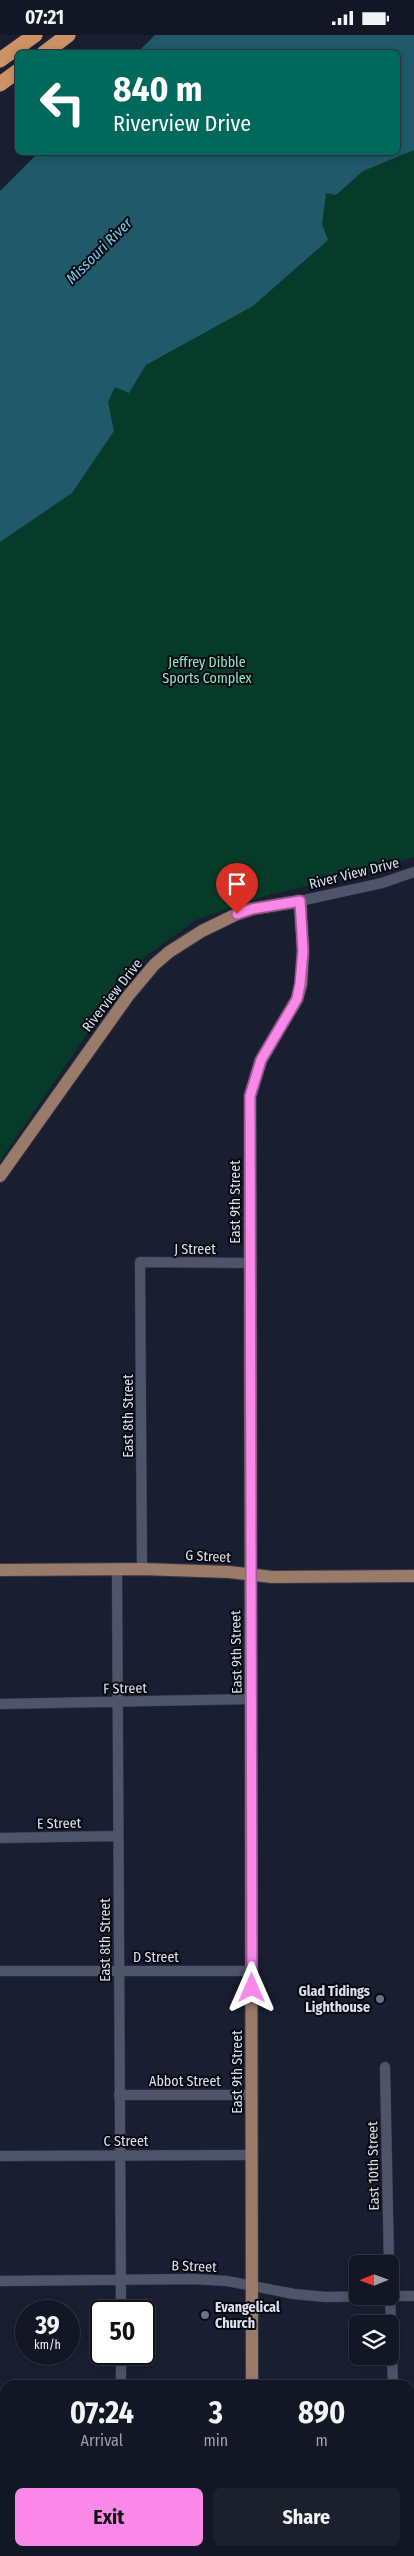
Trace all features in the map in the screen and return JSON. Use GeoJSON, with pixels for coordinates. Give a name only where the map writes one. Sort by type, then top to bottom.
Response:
{"type":"FeatureCollection","features":[{"type":"Feature","properties":{"kind":"highway"},"geometry":{"type":"LineString","coordinates":[[0,60],[35,35]]}},
{"type":"Feature","properties":{"kind":"highway"},"geometry":{"type":"LineString","coordinates":[[48,50],[68,35]]}},
{"type":"Feature","properties":{"kind":"highway"},"geometry":{"type":"LineString","coordinates":[[0,84],[15,73]]}},
{"type":"Feature","properties":{"kind":"main road","name":"Riverview Drive"},"geometry":{"type":"LineString","coordinates":[[0,1177],[128,997],[154,965],[169,952],[202,931],[237,914],[252,909],[300,901]]}},
{"type":"Feature","properties":{"kind":"main road","name":"East 9th Street"},"geometry":{"type":"LineString","coordinates":[[252,2380],[250,1096],[261,1060],[292,1011],[299,991],[303,951],[300,901]]}},
{"type":"Feature","properties":{"kind":"main road","name":"G Street"},"geometry":{"type":"LineString","coordinates":[[0,1570],[142,1569],[294,1577],[414,1576]]}},
{"type":"Feature","properties":{"kind":"street","name":"River View Drive"},"geometry":{"type":"LineString","coordinates":[[300,901],[382,883],[414,872]]}},
{"type":"Feature","properties":{"kind":"street","name":"J Street"},"geometry":{"type":"LineString","coordinates":[[140,1262],[250,1263]]}},
{"type":"Feature","properties":{"kind":"street","name":"East 8th Street"},"geometry":{"type":"LineString","coordinates":[[140,1262],[142,1569]]}},
{"type":"Feature","properties":{"kind":"street","name":"East 8th Street"},"geometry":{"type":"LineString","coordinates":[[116,1569],[121,2300]]}},
{"type":"Feature","properties":{"kind":"street","name":"F Street"},"geometry":{"type":"LineString","coordinates":[[0,1704],[252,1699]]}},
{"type":"Feature","properties":{"kind":"street","name":"E Street"},"geometry":{"type":"LineString","coordinates":[[0,1838],[118,1836]]}},
{"type":"Feature","properties":{"kind":"street","name":"D Street"},"geometry":{"type":"LineString","coordinates":[[0,1971],[252,1971]]}},
{"type":"Feature","properties":{"kind":"street","name":"East 10th Street"},"geometry":{"type":"LineString","coordinates":[[385,2067],[389,2255]]}},
{"type":"Feature","properties":{"kind":"street","name":"Abbot Street"},"geometry":{"type":"LineString","coordinates":[[119,2095],[252,2095]]}},
{"type":"Feature","properties":{"kind":"street","name":"C Street"},"geometry":{"type":"LineString","coordinates":[[0,2156],[252,2155]]}},
{"type":"Feature","properties":{"kind":"street","name":"B Street"},"geometry":{"type":"LineString","coordinates":[[0,2281],[193,2279],[252,2285],[294,2294],[349,2297]]}},
{"type":"Feature","properties":{"kind":"street","name":"B Street"},"geometry":{"type":"LineString","coordinates":[[399,2296],[414,2296]]}},
{"type":"Feature","properties":{"kind":"street"},"geometry":{"type":"LineString","coordinates":[[389,2305],[393,2380]]}},
{"type":"Feature","properties":{"kind":"street"},"geometry":{"type":"LineString","coordinates":[[121,2365],[122,2380]]}},
{"type":"Feature","properties":{"kind":"green space","name":"Jeffrey Dibble Sports Complex"},"geometry":{"type":"Polygon","coordinates":[[[414,95],[414,857],[378,869],[261,897],[196,920],[145,957],[97,1020],[0,1161],[0,483],[348,155],[400,155],[400,146],[414,95]]]}},
{"type":"Feature","properties":{"kind":"water","name":"Missouri River"},"geometry":{"type":"Polygon","coordinates":[[[155,35],[414,35],[414,150],[363,171],[336,195],[326,193],[322,224],[328,240],[253,306],[146,365],[129,393],[115,387],[108,402],[114,431],[72,493],[0,542],[0,191],[36,155],[400,155],[400,50],[140,50],[155,35]]]}},
{"type":"Feature","properties":{"kind":"place","name":"Glad Tidings Lighthouse"},"geometry":{"type":"Point","coordinates":[380,1999]}},
{"type":"Feature","properties":{"kind":"place","name":"Evangelical Church"},"geometry":{"type":"Point","coordinates":[205,2315]}},
{"type":"Feature","properties":{"kind":"route"},"geometry":{"type":"LineString","coordinates":[[237,914],[252,909],[300,901],[303,951],[297,999],[292,1011],[261,1060],[250,1096],[252,1988]]}}]}
